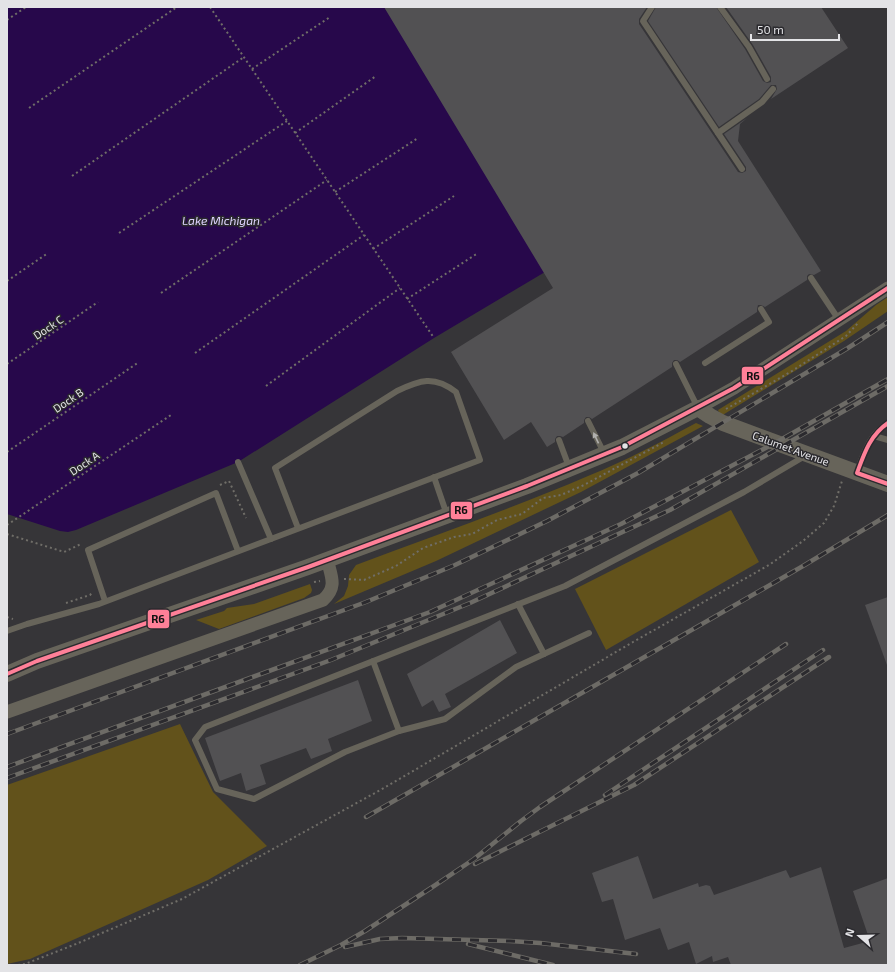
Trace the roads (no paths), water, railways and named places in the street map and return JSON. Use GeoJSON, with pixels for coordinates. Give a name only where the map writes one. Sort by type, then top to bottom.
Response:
{"type":"FeatureCollection","features":[{"type":"Feature","properties":{"kind":"street"},"geometry":{"type":"LineString","coordinates":[[7,674],[44,659],[447,516],[604,455],[646,435],[734,388],[888,288]]}},
{"type":"Feature","properties":{"kind":"street","name":"Calumet Avenue"},"geometry":{"type":"LineString","coordinates":[[698,408],[723,423],[888,484]]}},
{"type":"Feature","properties":{"kind":"street"},"geometry":{"type":"LineString","coordinates":[[7,712],[323,600],[332,590],[333,584],[327,559]]}},
{"type":"Feature","properties":{"kind":"lane"},"geometry":{"type":"LineString","coordinates":[[652,7],[643,21],[742,169]]}},
{"type":"Feature","properties":{"kind":"lane"},"geometry":{"type":"LineString","coordinates":[[720,7],[749,47],[767,79]]}},
{"type":"Feature","properties":{"kind":"lane"},"geometry":{"type":"LineString","coordinates":[[718,132],[762,102],[773,89]]}},
{"type":"Feature","properties":{"kind":"lane"},"geometry":{"type":"LineString","coordinates":[[811,278],[839,320]]}},
{"type":"Feature","properties":{"kind":"lane"},"geometry":{"type":"LineString","coordinates":[[705,363],[769,322],[762,309]]}},
{"type":"Feature","properties":{"kind":"lane"},"geometry":{"type":"LineString","coordinates":[[676,364],[698,408]]}},
{"type":"Feature","properties":{"kind":"lane"},"geometry":{"type":"LineString","coordinates":[[7,631],[105,601],[480,460],[456,392],[441,382],[427,380],[410,385],[275,468],[298,528]]}},
{"type":"Feature","properties":{"kind":"lane"},"geometry":{"type":"LineString","coordinates":[[588,421],[604,455]]}},
{"type":"Feature","properties":{"kind":"lane"},"geometry":{"type":"LineString","coordinates":[[852,471],[880,428],[888,423]]}},
{"type":"Feature","properties":{"kind":"lane"},"geometry":{"type":"LineString","coordinates":[[874,436],[888,440]]}},
{"type":"Feature","properties":{"kind":"lane"},"geometry":{"type":"LineString","coordinates":[[559,440],[569,469]]}},
{"type":"Feature","properties":{"kind":"lane"},"geometry":{"type":"LineString","coordinates":[[589,633],[516,667],[445,719],[399,731],[345,752],[254,799],[217,789],[195,740],[205,727],[565,586],[744,492],[808,454]]}},
{"type":"Feature","properties":{"kind":"lane"},"geometry":{"type":"LineString","coordinates":[[238,462],[270,539]]}},
{"type":"Feature","properties":{"kind":"lane"},"geometry":{"type":"LineString","coordinates":[[434,477],[447,516]]}},
{"type":"Feature","properties":{"kind":"lane"},"geometry":{"type":"LineString","coordinates":[[105,601],[88,550],[216,493],[238,551]]}},
{"type":"Feature","properties":{"kind":"lane"},"geometry":{"type":"LineString","coordinates":[[518,604],[544,654]]}},
{"type":"Feature","properties":{"kind":"lane"},"geometry":{"type":"LineString","coordinates":[[373,661],[399,731]]}},
{"type":"Feature","properties":{"kind":"water","name":"Lake Michigan"},"geometry":{"type":"Polygon","coordinates":[[[7,7],[627,7],[545,272],[434,338],[238,462],[68,532],[60,531],[7,514],[7,7]]]}},
{"type":"Feature","properties":{"kind":"railway"},"geometry":{"type":"LineString","coordinates":[[7,734],[366,602],[455,565],[547,521],[638,473],[848,348],[888,322]]}},
{"type":"Feature","properties":{"kind":"railway"},"geometry":{"type":"LineString","coordinates":[[7,767],[430,612],[621,524],[775,443],[888,379]]}},
{"type":"Feature","properties":{"kind":"railway"},"geometry":{"type":"LineString","coordinates":[[7,778],[331,660],[470,603],[670,510],[888,386]]}},
{"type":"Feature","properties":{"kind":"railway"},"geometry":{"type":"LineString","coordinates":[[366,817],[803,566],[888,515]]}},
{"type":"Feature","properties":{"kind":"railway"},"geometry":{"type":"LineString","coordinates":[[300,965],[341,945],[365,931],[434,886],[474,859],[540,807],[786,644]]}},
{"type":"Feature","properties":{"kind":"railway"},"geometry":{"type":"LineString","coordinates":[[605,795],[823,650]]}},
{"type":"Feature","properties":{"kind":"railway"},"geometry":{"type":"LineString","coordinates":[[475,864],[634,785],[829,657]]}},
{"type":"Feature","properties":{"kind":"railway"},"geometry":{"type":"LineString","coordinates":[[345,947],[380,939],[402,938],[540,943],[636,954]]}},
{"type":"Feature","properties":{"kind":"railway"},"geometry":{"type":"LineString","coordinates":[[468,944],[553,965]]}}]}
